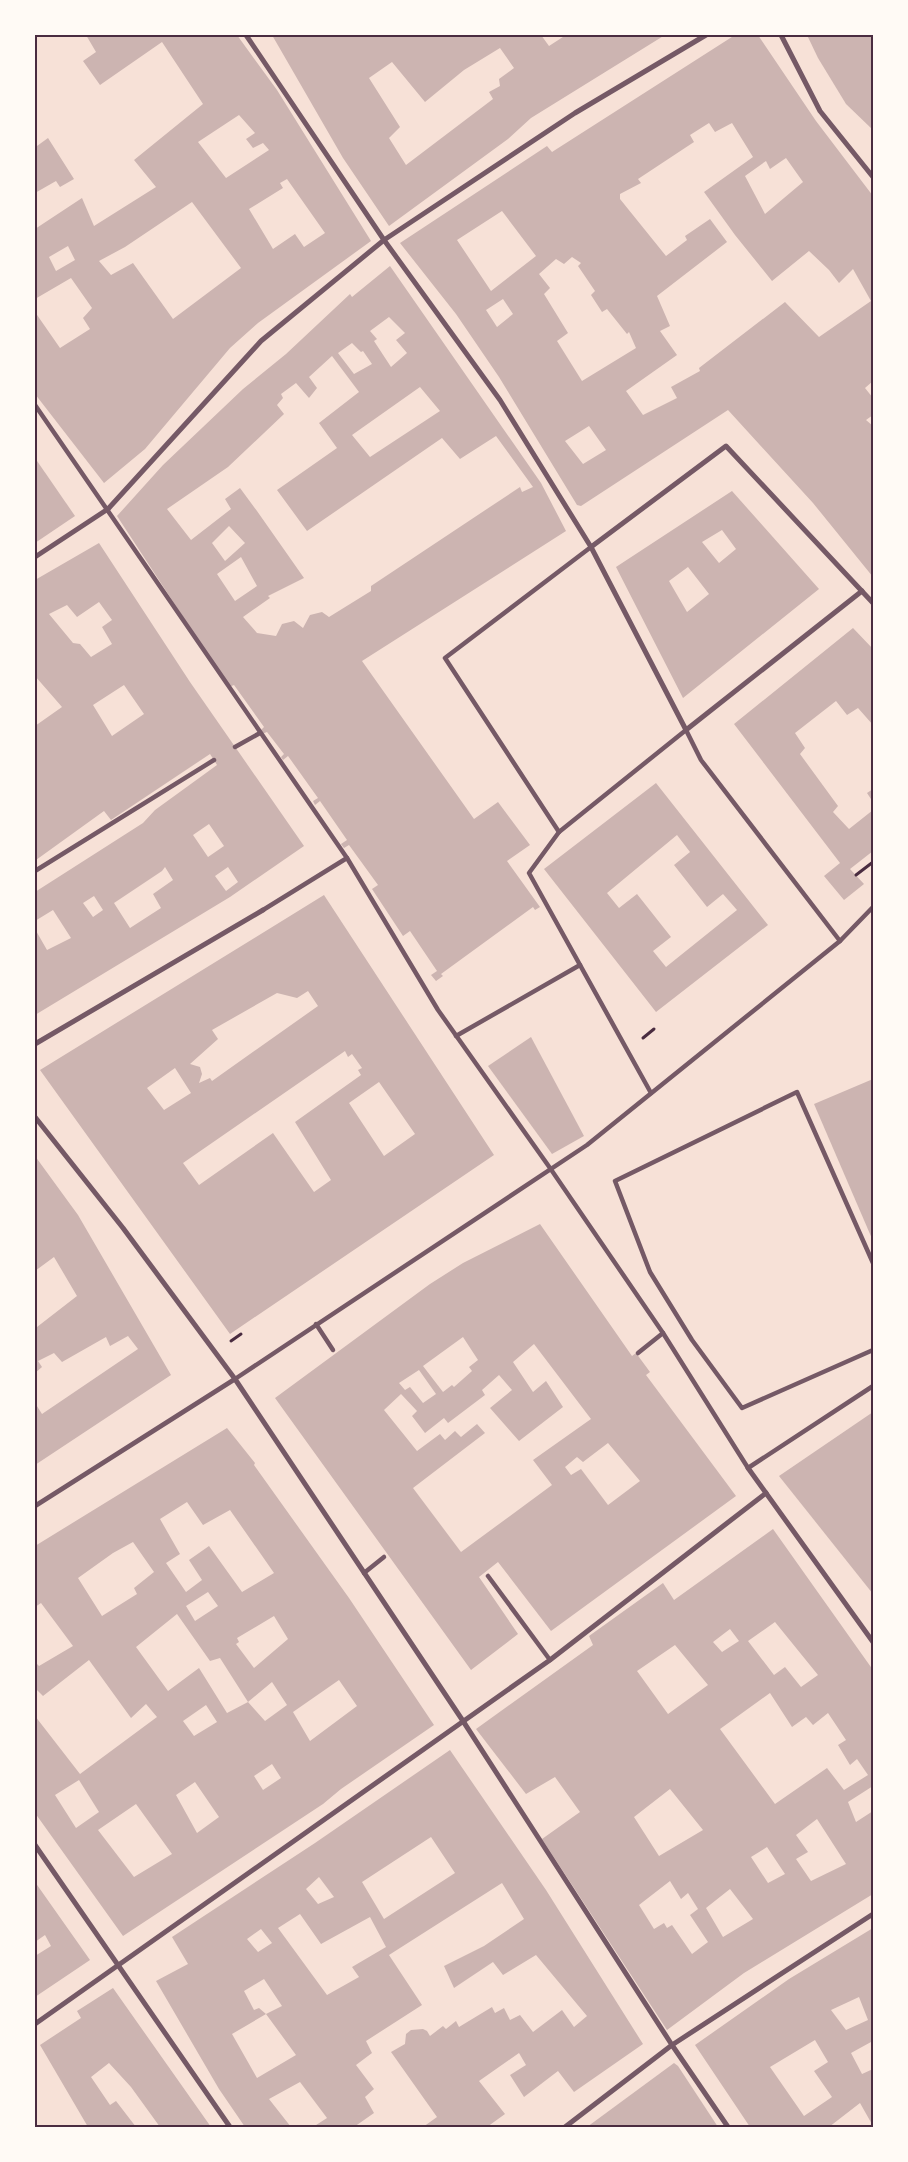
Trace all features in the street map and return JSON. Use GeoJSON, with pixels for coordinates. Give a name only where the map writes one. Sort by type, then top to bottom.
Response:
{"type":"FeatureCollection","features":[{"type":"Feature","properties":{"kind":"street"},"geometry":{"type":"LineString","coordinates":[[246,35],[384,240],[500,400],[591,548],[701,760],[840,941]]}},
{"type":"Feature","properties":{"kind":"street"},"geometry":{"type":"LineString","coordinates":[[35,557],[108,509],[261,341],[384,240],[575,113],[706,35]]}},
{"type":"Feature","properties":{"kind":"street"},"geometry":{"type":"LineString","coordinates":[[781,35],[820,111],[873,177]]}},
{"type":"Feature","properties":{"kind":"street"},"geometry":{"type":"LineString","coordinates":[[35,405],[347,858],[438,1010],[550,1168],[663,1334],[748,1468],[873,1642]]}},
{"type":"Feature","properties":{"kind":"street"},"geometry":{"type":"LineString","coordinates":[[559,832],[445,658],[726,446],[873,603]]}},
{"type":"Feature","properties":{"kind":"street"},"geometry":{"type":"LineString","coordinates":[[651,1093],[530,872],[559,832],[862,591]]}},
{"type":"Feature","properties":{"kind":"street"},"geometry":{"type":"LineString","coordinates":[[235,748],[260,733]]}},
{"type":"Feature","properties":{"kind":"street"},"geometry":{"type":"LineString","coordinates":[[35,871],[214,760]]}},
{"type":"Feature","properties":{"kind":"street"},"geometry":{"type":"LineString","coordinates":[[35,1044],[263,910],[347,858]]}},
{"type":"Feature","properties":{"kind":"street"},"geometry":{"type":"LineString","coordinates":[[35,1506],[235,1379],[587,1145],[840,941],[873,907]]}},
{"type":"Feature","properties":{"kind":"street"},"geometry":{"type":"LineString","coordinates":[[456,1036],[580,965]]}},
{"type":"Feature","properties":{"kind":"street"},"geometry":{"type":"LineString","coordinates":[[873,1263],[797,1092],[615,1181],[650,1272],[692,1340],[742,1408],[873,1350]]}},
{"type":"Feature","properties":{"kind":"street"},"geometry":{"type":"LineString","coordinates":[[35,1116],[123,1228],[235,1379],[463,1722],[672,2045],[728,2127]]}},
{"type":"Feature","properties":{"kind":"street"},"geometry":{"type":"LineString","coordinates":[[316,1324],[333,1350]]}},
{"type":"Feature","properties":{"kind":"street"},"geometry":{"type":"LineString","coordinates":[[638,1353],[663,1334]]}},
{"type":"Feature","properties":{"kind":"street"},"geometry":{"type":"LineString","coordinates":[[748,1468],[873,1386]]}},
{"type":"Feature","properties":{"kind":"street"},"geometry":{"type":"LineString","coordinates":[[35,2024],[550,1660],[766,1493]]}},
{"type":"Feature","properties":{"kind":"street"},"geometry":{"type":"LineString","coordinates":[[364,1573],[384,1557]]}},
{"type":"Feature","properties":{"kind":"street"},"geometry":{"type":"LineString","coordinates":[[488,1576],[550,1660]]}},
{"type":"Feature","properties":{"kind":"street"},"geometry":{"type":"LineString","coordinates":[[35,1845],[230,2127]]}},
{"type":"Feature","properties":{"kind":"street"},"geometry":{"type":"LineString","coordinates":[[565,2127],[672,2045],[873,1914]]}},
{"type":"Feature","properties":{"kind":"path"},"geometry":{"type":"LineString","coordinates":[[856,875],[873,862]]}},
{"type":"Feature","properties":{"kind":"building"},"geometry":{"type":"Polygon","coordinates":[[[86,35],[237,35],[277,90],[371,241],[258,323],[230,348],[145,449],[104,483],[35,394],[35,312],[60,348],[90,329],[83,318],[92,308],[71,278],[35,299],[35,229],[82,198],[94,226],[156,187],[134,160],[203,104],[162,42],[100,85],[83,61],[96,52],[86,35]],[[239,115],[198,142],[226,178],[269,150],[263,143],[253,148],[246,139],[255,133],[239,115]],[[287,179],[280,183],[283,188],[249,209],[273,249],[295,234],[304,247],[325,233],[287,179]],[[192,202],[125,247],[99,261],[111,275],[133,263],[173,319],[241,268],[192,202]],[[68,246],[49,257],[56,271],[75,260],[68,246]]]}},
{"type":"Feature","properties":{"kind":"building"},"geometry":{"type":"Polygon","coordinates":[[[272,35],[541,35],[549,46],[566,35],[665,35],[531,118],[508,139],[389,226],[343,158],[272,35]],[[500,48],[464,70],[425,102],[392,62],[369,78],[400,127],[389,138],[406,165],[493,99],[489,92],[500,86],[499,79],[514,68],[500,48]]]}},
{"type":"Feature","properties":{"kind":"building"},"geometry":{"type":"Polygon","coordinates":[[[735,35],[758,35],[816,121],[873,196],[873,381],[865,388],[873,398],[873,415],[866,420],[873,426],[873,577],[813,503],[728,410],[581,506],[577,505],[499,377],[456,314],[400,243],[547,146],[552,152],[735,35]],[[709,123],[690,135],[694,142],[638,179],[641,183],[620,194],[620,199],[666,256],[687,240],[685,236],[710,219],[727,242],[657,296],[670,326],[660,331],[677,355],[626,391],[643,415],[677,398],[671,387],[700,371],[699,368],[785,302],[819,337],[871,301],[853,269],[839,283],[829,270],[809,251],[772,281],[704,192],[753,157],[732,123],[715,132],[709,123]],[[786,158],[770,169],[766,161],[745,176],[765,214],[803,182],[786,158]],[[502,211],[457,240],[491,291],[536,256],[502,211]],[[572,257],[564,264],[556,259],[539,274],[550,288],[544,294],[568,333],[557,341],[582,381],[636,348],[629,332],[627,334],[607,309],[602,312],[591,295],[595,291],[578,266],[581,263],[572,257]],[[503,299],[486,310],[497,327],[513,314],[503,299]],[[589,426],[565,441],[583,464],[606,450],[589,426]]]}},
{"type":"Feature","properties":{"kind":"building"},"geometry":{"type":"Polygon","coordinates":[[[807,35],[873,35],[873,130],[846,104],[818,58],[807,35]]]}},
{"type":"Feature","properties":{"kind":"building"},"geometry":{"type":"Polygon","coordinates":[[[48,138],[74,179],[60,187],[56,181],[35,193],[35,143],[37,146],[48,138]]]}},
{"type":"Feature","properties":{"kind":"building"},"geometry":{"type":"Polygon","coordinates":[[[390,266],[541,483],[566,531],[362,661],[474,819],[498,802],[530,845],[507,861],[540,907],[535,910],[533,907],[441,974],[443,976],[436,981],[431,975],[437,971],[410,931],[403,936],[372,889],[378,885],[349,845],[344,848],[341,844],[347,840],[320,801],[315,805],[313,801],[318,798],[288,756],[283,760],[281,757],[284,754],[267,732],[262,734],[260,731],[264,727],[234,685],[229,687],[117,516],[163,465],[243,389],[286,354],[350,294],[352,297],[390,266]],[[389,317],[370,331],[377,339],[374,341],[391,367],[407,353],[396,340],[405,333],[389,317]],[[352,343],[338,353],[354,374],[372,364],[363,351],[361,352],[352,343]],[[332,356],[309,377],[317,388],[309,398],[296,383],[281,394],[283,398],[277,405],[284,414],[228,467],[167,509],[191,540],[231,509],[225,499],[240,488],[257,511],[304,578],[268,596],[270,598],[243,617],[257,633],[276,636],[282,624],[294,621],[303,628],[310,615],[322,612],[329,617],[371,591],[371,586],[520,487],[522,492],[533,487],[496,436],[460,459],[442,438],[307,531],[277,490],[337,448],[319,423],[359,392],[332,356]],[[420,387],[352,435],[370,457],[440,411],[420,387]],[[229,526],[212,543],[225,561],[245,543],[229,526]],[[241,557],[217,574],[235,601],[257,586],[241,557]]]}},
{"type":"Feature","properties":{"kind":"building"},"geometry":{"type":"Polygon","coordinates":[[[35,458],[75,516],[35,543],[35,458]]]}},
{"type":"Feature","properties":{"kind":"building"},"geometry":{"type":"Polygon","coordinates":[[[732,491],[819,589],[683,698],[616,567],[732,491]],[[722,530],[702,542],[719,563],[736,549],[722,530]],[[688,567],[669,581],[687,612],[709,594],[688,567]]]}},
{"type":"Feature","properties":{"kind":"building"},"geometry":{"type":"Polygon","coordinates":[[[99,543],[190,682],[304,846],[230,897],[35,1015],[35,929],[47,950],[71,938],[53,910],[35,921],[35,892],[143,823],[155,810],[217,765],[210,754],[111,820],[104,811],[36,860],[35,726],[62,707],[35,676],[35,580],[99,543]],[[99,602],[77,617],[67,605],[49,614],[73,643],[80,644],[91,657],[112,644],[102,627],[112,620],[99,602]],[[124,685],[93,705],[112,736],[144,714],[124,685]],[[209,824],[193,835],[208,857],[224,846],[209,824]],[[165,867],[162,871],[114,903],[130,928],[161,908],[153,894],[173,880],[165,867]],[[228,867],[215,876],[226,891],[238,882],[228,867]],[[94,896],[83,903],[93,917],[103,910],[94,896]]]}},
{"type":"Feature","properties":{"kind":"building"},"geometry":{"type":"Polygon","coordinates":[[[853,628],[873,649],[873,725],[858,708],[847,715],[836,701],[795,733],[805,748],[800,754],[838,806],[833,812],[849,829],[873,810],[873,851],[850,869],[864,884],[844,900],[824,876],[840,863],[734,724],[853,628]]]}},
{"type":"Feature","properties":{"kind":"building"},"geometry":{"type":"Polygon","coordinates":[[[656,783],[768,925],[656,1012],[544,869],[656,783]],[[677,835],[607,893],[619,908],[637,894],[671,937],[653,951],[666,967],[737,910],[723,894],[707,907],[674,865],[690,852],[677,835]]]}},
{"type":"Feature","properties":{"kind":"building"},"geometry":{"type":"Polygon","coordinates":[[[873,789],[873,802],[867,793],[873,789]]]}},
{"type":"Feature","properties":{"kind":"building"},"geometry":{"type":"Polygon","coordinates":[[[324,895],[494,1155],[230,1334],[40,1070],[324,895]],[[308,991],[297,998],[277,993],[212,1030],[218,1039],[190,1064],[200,1067],[202,1074],[199,1083],[210,1078],[212,1081],[318,1006],[308,991]],[[345,1051],[183,1163],[199,1185],[273,1133],[314,1192],[331,1180],[295,1122],[361,1075],[358,1070],[362,1068],[352,1054],[348,1057],[345,1051]],[[175,1068],[147,1088],[164,1110],[191,1093],[175,1068]],[[379,1082],[349,1103],[384,1156],[415,1134],[379,1082]]]}},
{"type":"Feature","properties":{"kind":"building"},"geometry":{"type":"Polygon","coordinates":[[[531,1037],[584,1136],[552,1154],[488,1066],[531,1037]]]}},
{"type":"Feature","properties":{"kind":"building"},"geometry":{"type":"Polygon","coordinates":[[[873,1079],[873,1241],[814,1104],[873,1079]]]}},
{"type":"Feature","properties":{"kind":"building"},"geometry":{"type":"Polygon","coordinates":[[[35,1156],[78,1215],[171,1375],[35,1465],[35,1403],[42,1414],[138,1349],[128,1336],[110,1346],[106,1337],[62,1362],[54,1353],[38,1361],[42,1367],[35,1373],[35,1323],[37,1327],[77,1296],[54,1257],[35,1271],[35,1156]]]}},
{"type":"Feature","properties":{"kind":"building"},"geometry":{"type":"Polygon","coordinates":[[[540,1224],[632,1356],[636,1353],[650,1372],[646,1375],[736,1496],[551,1631],[498,1562],[479,1577],[518,1634],[471,1670],[275,1398],[430,1284],[463,1263],[540,1224]],[[463,1337],[423,1366],[443,1392],[452,1385],[454,1387],[472,1371],[469,1367],[478,1360],[463,1337]],[[534,1344],[513,1362],[533,1392],[546,1381],[563,1407],[519,1441],[490,1408],[512,1390],[499,1375],[482,1390],[485,1395],[448,1423],[444,1418],[425,1433],[412,1416],[417,1411],[401,1394],[384,1410],[417,1451],[440,1434],[445,1440],[455,1431],[461,1437],[477,1424],[485,1433],[413,1488],[461,1552],[552,1485],[533,1460],[591,1419],[534,1344]],[[419,1370],[399,1383],[405,1390],[410,1387],[423,1403],[436,1394],[419,1370]],[[608,1443],[583,1462],[577,1457],[565,1467],[571,1475],[581,1469],[608,1505],[640,1481],[608,1443]]]}},
{"type":"Feature","properties":{"kind":"building"},"geometry":{"type":"Polygon","coordinates":[[[873,1412],[873,1594],[779,1476],[873,1412]]]}},
{"type":"Feature","properties":{"kind":"building"},"geometry":{"type":"Polygon","coordinates":[[[227,1428],[255,1463],[254,1465],[349,1598],[434,1725],[341,1789],[323,1804],[123,1936],[35,1813],[35,1716],[80,1774],[157,1717],[146,1704],[131,1718],[89,1660],[43,1696],[35,1688],[35,1662],[39,1666],[73,1646],[41,1603],[35,1607],[35,1546],[227,1428]],[[187,1502],[160,1519],[180,1554],[166,1563],[186,1592],[202,1580],[189,1560],[209,1546],[242,1592],[274,1573],[230,1510],[203,1525],[187,1502]],[[133,1542],[113,1553],[78,1578],[102,1616],[137,1594],[134,1588],[154,1572],[133,1542]],[[208,1592],[186,1606],[195,1621],[218,1606],[208,1592]],[[177,1614],[136,1647],[168,1691],[199,1668],[227,1713],[248,1702],[220,1658],[210,1661],[177,1614]],[[274,1616],[237,1638],[239,1642],[236,1644],[254,1668],[288,1639],[274,1616]],[[339,1680],[293,1712],[310,1741],[357,1706],[339,1680]],[[272,1682],[248,1702],[265,1721],[287,1705],[272,1682]],[[206,1705],[183,1721],[194,1736],[217,1722],[206,1705]],[[272,1764],[254,1776],[263,1790],[281,1778],[272,1764]],[[79,1780],[55,1795],[76,1828],[99,1812],[79,1780]],[[195,1782],[176,1795],[197,1833],[219,1817],[195,1782]],[[136,1804],[98,1830],[134,1877],[172,1854],[136,1804]]]}},
{"type":"Feature","properties":{"kind":"building"},"geometry":{"type":"Polygon","coordinates":[[[773,1529],[873,1670],[873,1786],[848,1802],[856,1822],[873,1811],[873,1894],[744,1973],[667,2030],[542,1839],[580,1812],[555,1777],[526,1794],[476,1729],[593,1645],[589,1636],[663,1583],[674,1600],[773,1529]],[[775,1622],[748,1641],[774,1675],[785,1667],[801,1687],[818,1675],[775,1622]],[[730,1629],[713,1642],[722,1652],[739,1641],[730,1629]],[[675,1645],[637,1671],[668,1714],[708,1685],[675,1645]],[[770,1693],[720,1729],[775,1804],[827,1768],[844,1790],[868,1775],[857,1759],[850,1765],[838,1745],[846,1740],[828,1713],[813,1725],[806,1717],[792,1727],[770,1693]],[[670,1789],[634,1817],[659,1856],[703,1830],[670,1789]],[[817,1819],[796,1835],[808,1852],[796,1859],[811,1881],[846,1864],[817,1819]],[[767,1847],[751,1857],[768,1883],[785,1874],[767,1847]],[[670,1881],[639,1905],[654,1929],[664,1923],[667,1928],[672,1925],[692,1954],[708,1942],[690,1915],[698,1909],[688,1893],[681,1899],[670,1881]],[[730,1889],[706,1908],[723,1937],[753,1919],[730,1889]]]}},
{"type":"Feature","properties":{"kind":"building"},"geometry":{"type":"Polygon","coordinates":[[[450,1750],[546,1890],[643,2044],[574,2092],[558,2071],[524,2097],[510,2075],[526,2065],[519,2053],[479,2081],[505,2114],[487,2127],[423,2127],[437,2117],[391,2052],[405,2044],[406,2034],[411,2030],[423,2029],[430,2036],[443,2026],[446,2029],[456,2021],[459,2027],[492,2007],[495,2013],[504,2008],[510,2020],[520,2015],[533,2032],[562,2010],[574,2027],[587,2016],[536,1955],[503,1975],[493,1962],[454,1988],[444,1966],[484,1946],[524,1919],[502,1883],[389,1955],[422,2005],[366,2041],[372,2053],[356,2065],[374,2089],[365,2097],[374,2113],[354,2127],[313,2127],[327,2118],[300,2082],[269,2099],[291,2127],[245,2127],[219,2089],[156,1981],[188,1964],[172,1937],[315,1843],[450,1750]],[[431,1837],[362,1882],[384,1919],[455,1873],[431,1837]],[[319,1877],[306,1889],[318,1904],[334,1897],[319,1877]],[[300,1914],[278,1928],[327,1995],[359,1977],[352,1967],[386,1947],[370,1917],[321,1944],[300,1914]],[[261,1929],[247,1939],[258,1952],[272,1943],[261,1929]],[[264,1979],[244,1991],[254,2010],[259,2008],[266,2014],[282,2006],[264,1979]],[[266,2014],[232,2034],[257,2078],[296,2055],[266,2014]]]}},
{"type":"Feature","properties":{"kind":"building"},"geometry":{"type":"Polygon","coordinates":[[[35,1882],[90,1960],[35,1997],[35,1956],[51,1946],[45,1935],[35,1942],[35,1882]]]}},
{"type":"Feature","properties":{"kind":"building"},"geometry":{"type":"Polygon","coordinates":[[[873,1928],[873,2044],[871,2042],[851,2053],[862,2074],[873,2069],[873,2126],[860,2103],[829,2127],[750,2127],[695,2045],[789,1979],[873,1928]],[[859,1997],[831,2010],[846,2030],[868,2020],[859,1997]],[[815,2040],[770,2067],[804,2116],[832,2097],[814,2071],[828,2062],[815,2040]]]}},
{"type":"Feature","properties":{"kind":"building"},"geometry":{"type":"Polygon","coordinates":[[[113,1988],[211,2127],[160,2127],[131,2087],[109,2063],[91,2077],[110,2105],[116,2101],[136,2127],[88,2127],[40,2045],[81,2018],[77,2011],[113,1988]]]}},
{"type":"Feature","properties":{"kind":"building"},"geometry":{"type":"Polygon","coordinates":[[[674,2063],[678,2066],[718,2127],[587,2127],[674,2063]]]}}]}
